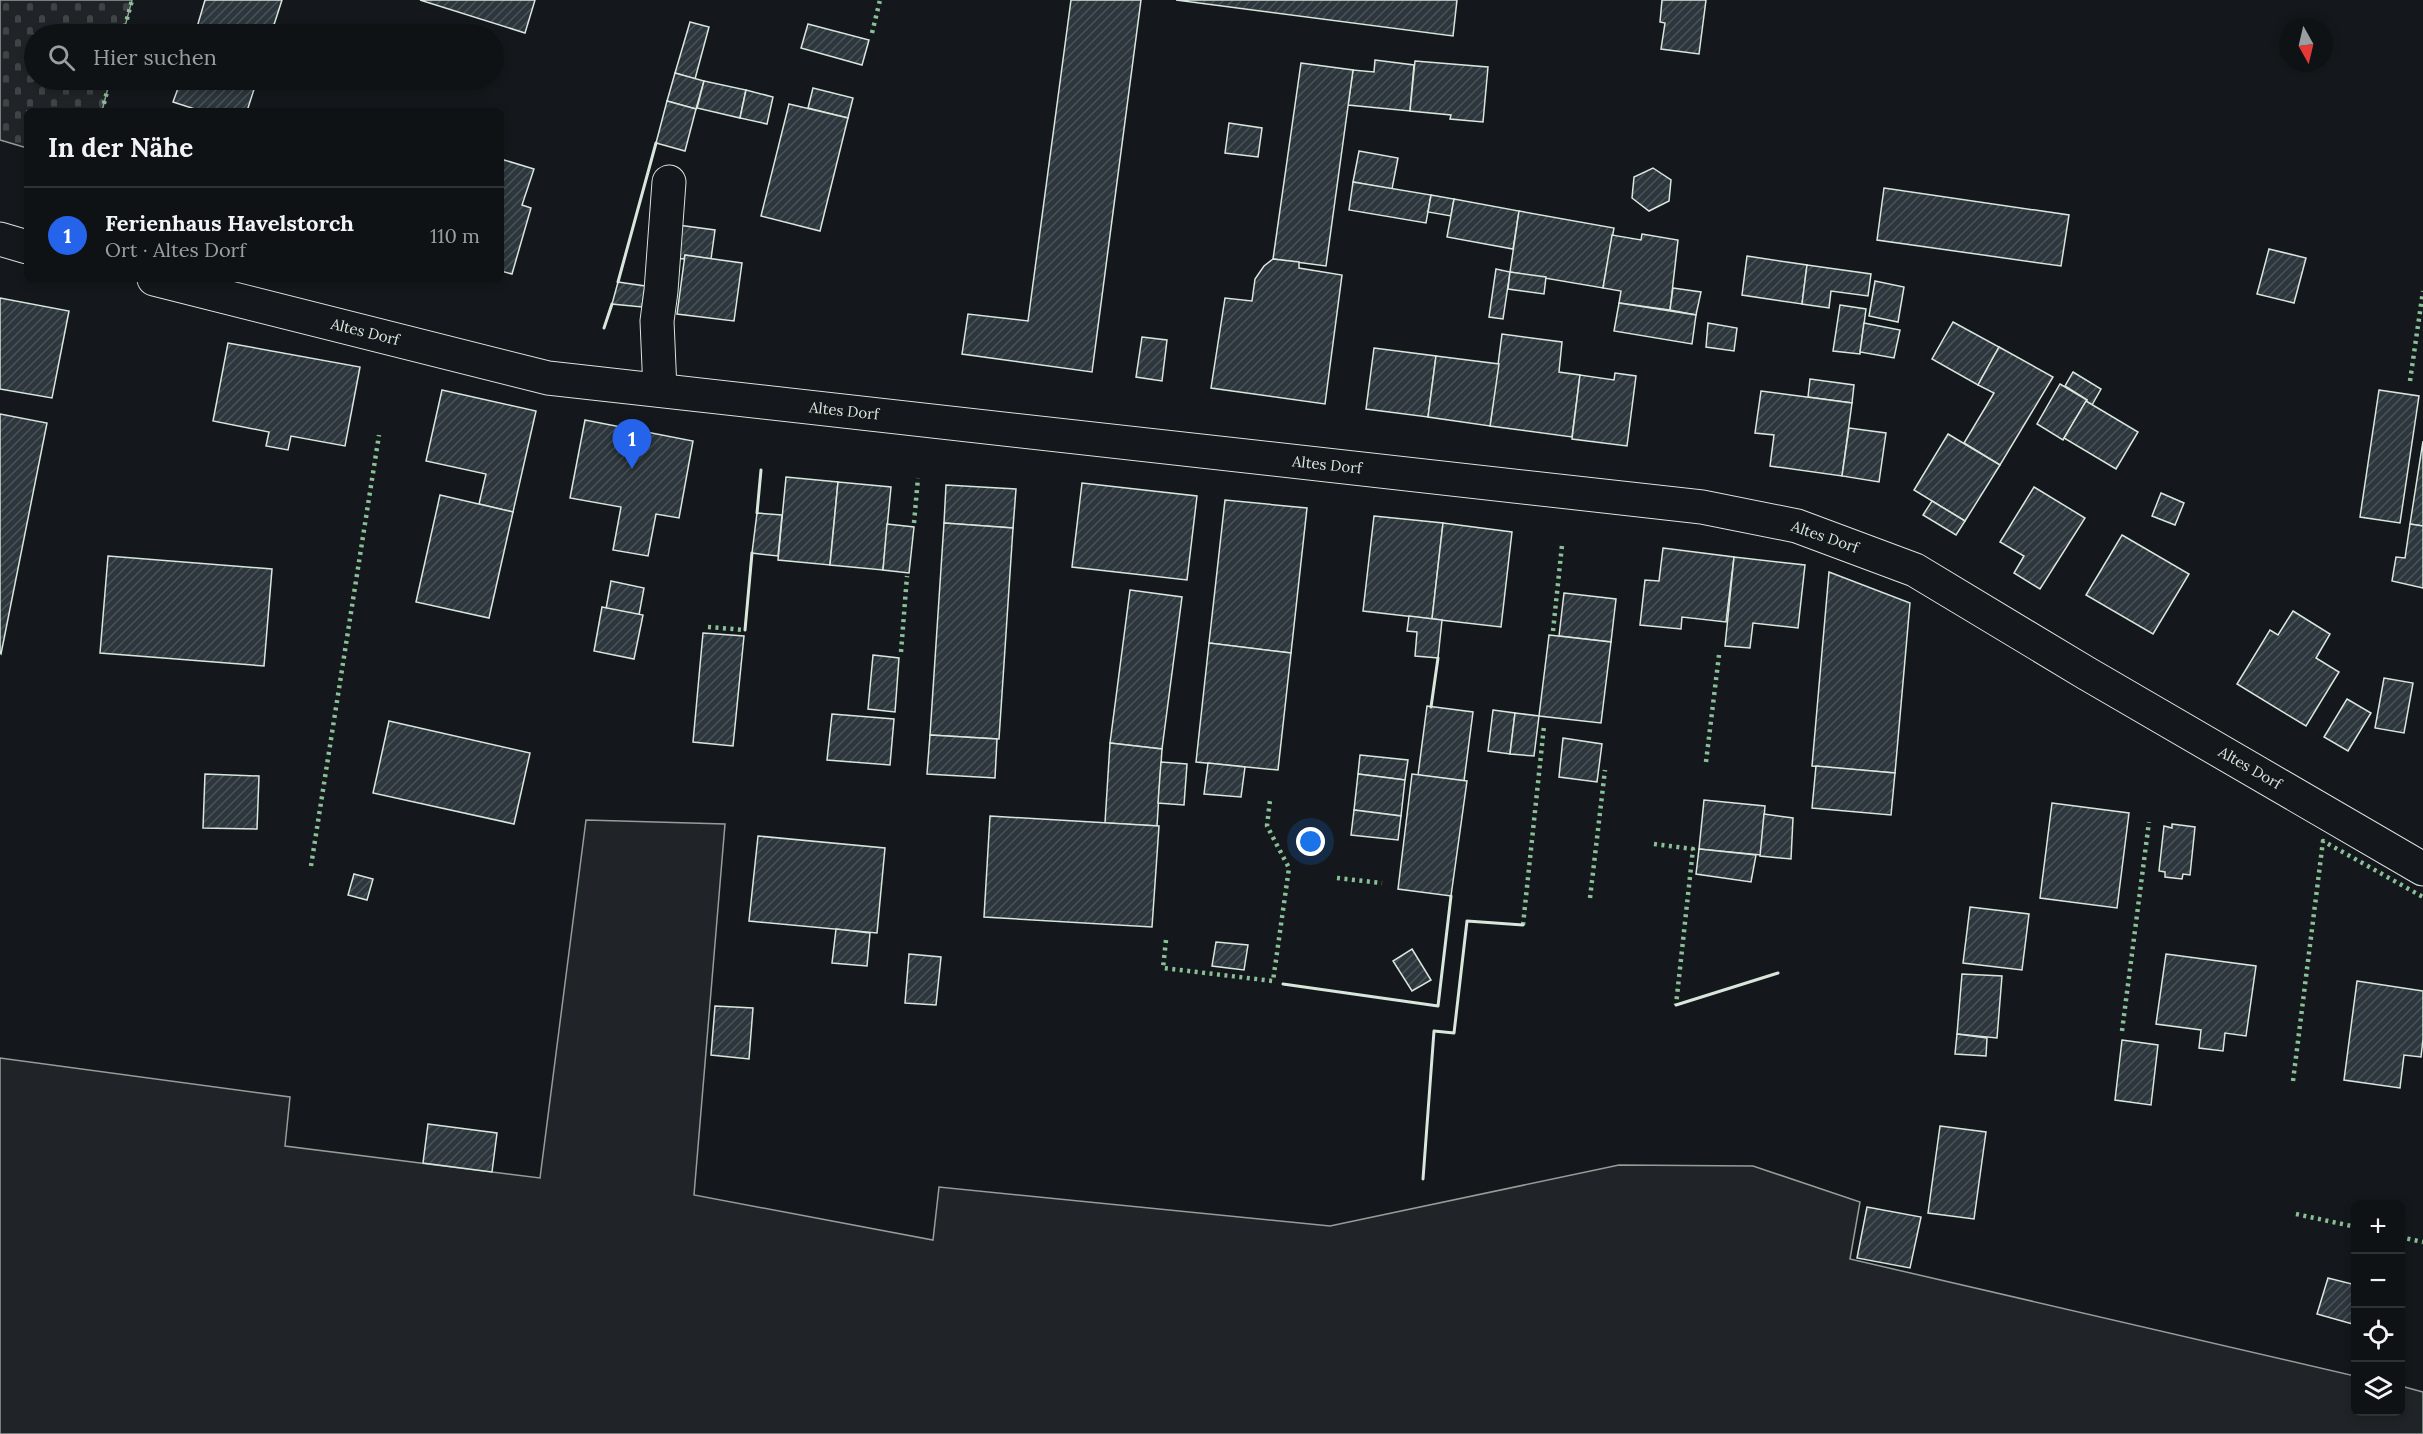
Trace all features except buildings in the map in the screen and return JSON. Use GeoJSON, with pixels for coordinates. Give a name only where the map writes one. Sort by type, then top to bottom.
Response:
{"type":"FeatureCollection","features":[{"type":"Feature","properties":{"kind":"street"},"geometry":{"type":"LineString","coordinates":[[660,390],[657,321],[669,182]]}},
{"type":"Feature","properties":{"kind":"street"},"geometry":{"type":"LineString","coordinates":[[0,239],[24,246]]}},
{"type":"Feature","properties":{"kind":"street","name":"Altes Dorf"},"geometry":{"type":"LineString","coordinates":[[166,282],[548,378],[1702,507],[1797,526],[1915,570],[2423,869]]}},
{"type":"Feature","properties":{"kind":"green space"},"geometry":{"type":"Polygon","coordinates":[[[0,0],[132,0],[126,24],[24,24],[24,90],[107,90],[103,108],[24,108],[24,147],[0,140],[0,0]]]}},
{"type":"Feature","properties":{"kind":"green space"},"geometry":{"type":"Polygon","coordinates":[[[586,820],[725,824],[694,1195],[933,1240],[939,1187],[1330,1226],[1619,1165],[1753,1166],[1860,1202],[1850,1259],[2351,1375],[2351,1416],[2405,1416],[2405,1387],[2423,1392],[2423,1434],[0,1434],[0,1058],[290,1097],[285,1146],[540,1178],[586,820]]]}},
{"type":"Feature","properties":{"kind":"hedge"},"geometry":{"type":"LineString","coordinates":[[126,24],[132,0]]}},
{"type":"Feature","properties":{"kind":"hedge"},"geometry":{"type":"LineString","coordinates":[[872,33],[880,0]]}},
{"type":"Feature","properties":{"kind":"hedge"},"geometry":{"type":"LineString","coordinates":[[103,108],[107,90]]}},
{"type":"Feature","properties":{"kind":"hedge"},"geometry":{"type":"LineString","coordinates":[[2410,381],[2423,291]]}},
{"type":"Feature","properties":{"kind":"hedge"},"geometry":{"type":"LineString","coordinates":[[311,866],[379,435]]}},
{"type":"Feature","properties":{"kind":"hedge"},"geometry":{"type":"LineString","coordinates":[[914,523],[918,478]]}},
{"type":"Feature","properties":{"kind":"hedge"},"geometry":{"type":"LineString","coordinates":[[1553,631],[1562,545]]}},
{"type":"Feature","properties":{"kind":"hedge"},"geometry":{"type":"LineString","coordinates":[[901,652],[907,576]]}},
{"type":"Feature","properties":{"kind":"hedge"},"geometry":{"type":"LineString","coordinates":[[708,627],[745,630]]}},
{"type":"Feature","properties":{"kind":"hedge"},"geometry":{"type":"LineString","coordinates":[[1706,762],[1719,655]]}},
{"type":"Feature","properties":{"kind":"hedge"},"geometry":{"type":"LineString","coordinates":[[1523,925],[1544,726]]}},
{"type":"Feature","properties":{"kind":"hedge"},"geometry":{"type":"LineString","coordinates":[[1590,898],[1605,770]]}},
{"type":"Feature","properties":{"kind":"hedge"},"geometry":{"type":"LineString","coordinates":[[1166,940],[1163,968],[1273,981],[1289,868],[1267,826],[1270,800]]}},
{"type":"Feature","properties":{"kind":"hedge"},"geometry":{"type":"LineString","coordinates":[[2122,1031],[2149,822]]}},
{"type":"Feature","properties":{"kind":"hedge"},"geometry":{"type":"LineString","coordinates":[[2293,1081],[2323,841],[2423,897]]}},
{"type":"Feature","properties":{"kind":"hedge"},"geometry":{"type":"LineString","coordinates":[[1654,844],[1693,849],[1676,1005]]}},
{"type":"Feature","properties":{"kind":"hedge"},"geometry":{"type":"LineString","coordinates":[[1337,878],[1382,883]]}},
{"type":"Feature","properties":{"kind":"hedge"},"geometry":{"type":"LineString","coordinates":[[2296,1214],[2351,1226]]}},
{"type":"Feature","properties":{"kind":"hedge"},"geometry":{"type":"LineString","coordinates":[[2405,1238],[2423,1242]]}},
{"type":"Feature","properties":{"kind":"wall"},"geometry":{"type":"LineString","coordinates":[[618,282],[656,143]]}},
{"type":"Feature","properties":{"kind":"wall"},"geometry":{"type":"LineString","coordinates":[[604,328],[612,304]]}},
{"type":"Feature","properties":{"kind":"wall"},"geometry":{"type":"LineString","coordinates":[[757,513],[761,470]]}},
{"type":"Feature","properties":{"kind":"wall"},"geometry":{"type":"LineString","coordinates":[[745,630],[752,553]]}},
{"type":"Feature","properties":{"kind":"wall"},"geometry":{"type":"LineString","coordinates":[[1431,707],[1438,658]]}},
{"type":"Feature","properties":{"kind":"wall"},"geometry":{"type":"LineString","coordinates":[[1283,984],[1438,1006],[1451,896]]}},
{"type":"Feature","properties":{"kind":"wall"},"geometry":{"type":"LineString","coordinates":[[1423,1179],[1434,1031],[1454,1033],[1467,921],[1523,925]]}},
{"type":"Feature","properties":{"kind":"wall"},"geometry":{"type":"LineString","coordinates":[[1676,1005],[1778,973]]}},
{"type":"Feature","properties":{"kind":"place","name":"Ferienhaus Havelstorch"},"geometry":{"type":"Point","coordinates":[632,469]}}]}
